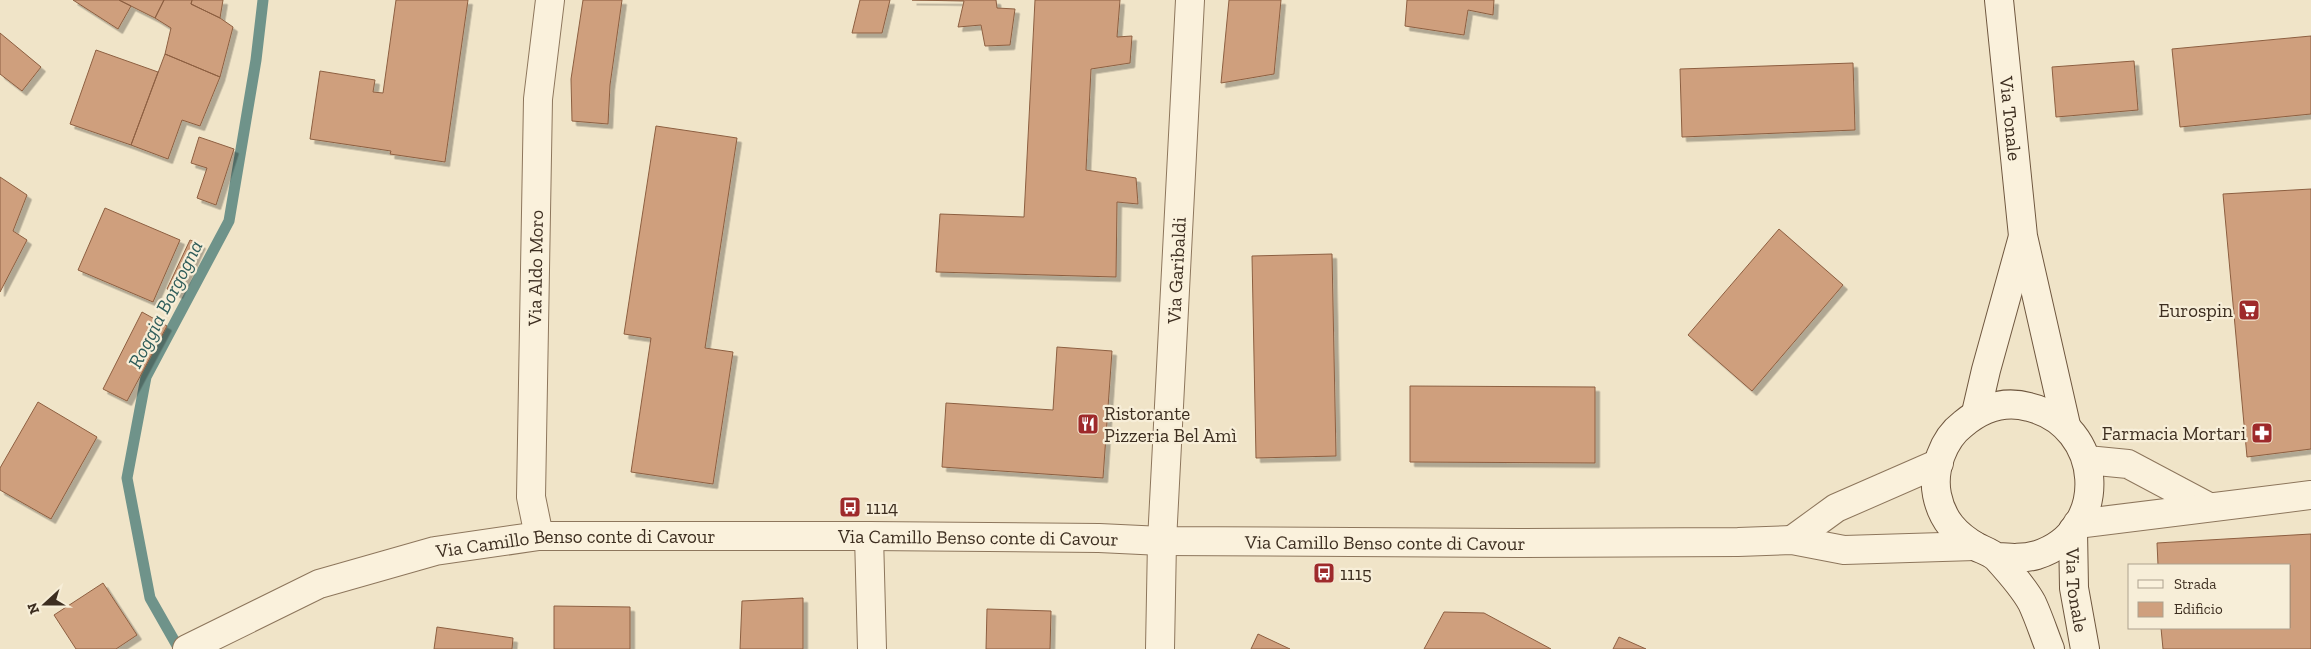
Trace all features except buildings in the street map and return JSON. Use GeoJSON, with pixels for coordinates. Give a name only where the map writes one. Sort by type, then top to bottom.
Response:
{"type":"FeatureCollection","features":[{"type":"Feature","properties":{"kind":"street","name":"Via Aldo Moro"},"geometry":{"type":"LineString","coordinates":[[539,536],[531,498],[538,99],[550,0]]}},
{"type":"Feature","properties":{"kind":"street","name":"Via Garibaldi"},"geometry":{"type":"LineString","coordinates":[[1160,649],[1162,541],[1190,0]]}},
{"type":"Feature","properties":{"kind":"street","name":"Via Tonale"},"geometry":{"type":"LineString","coordinates":[[1999,0],[2023,236],[2066,425]]}},
{"type":"Feature","properties":{"kind":"street","name":"Via Tonale"},"geometry":{"type":"LineString","coordinates":[[1976,413],[2023,236]]}},
{"type":"Feature","properties":{"kind":"street","name":"Via Tonale"},"geometry":{"type":"LineString","coordinates":[[2020,404],[2043,410],[2066,425],[2075,435],[2087,460],[2090,486],[2086,507],[2075,527],[2062,541],[2039,554],[2022,558],[1985,551],[1961,538],[1946,520],[1937,495],[1936,475],[1939,463],[1943,449],[1955,430],[1976,413],[1993,406],[2020,404]]}},
{"type":"Feature","properties":{"kind":"street"},"geometry":{"type":"LineString","coordinates":[[2087,460],[2128,464],[2209,507]]}},
{"type":"Feature","properties":{"kind":"street"},"geometry":{"type":"LineString","coordinates":[[1792,540],[1836,508],[1939,463]]}},
{"type":"Feature","properties":{"kind":"street"},"geometry":{"type":"LineString","coordinates":[[2075,527],[2209,507],[2311,495]]}},
{"type":"Feature","properties":{"kind":"street","name":"Via Tonale"},"geometry":{"type":"LineString","coordinates":[[2075,527],[2074,588],[2085,649]]}},
{"type":"Feature","properties":{"kind":"street","name":"Via Camillo Benso conte di Cavour"},"geometry":{"type":"LineString","coordinates":[[187,649],[319,584],[435,551],[539,536],[869,536],[1098,538],[1162,541],[1527,543],[1792,540],[1844,550],[1985,551]]}},
{"type":"Feature","properties":{"kind":"street"},"geometry":{"type":"LineString","coordinates":[[869,536],[872,649]]}},
{"type":"Feature","properties":{"kind":"street","name":"Via Tonale"},"geometry":{"type":"LineString","coordinates":[[1985,551],[2031,602],[2050,649]]}},
{"type":"Feature","properties":{"kind":"waterway","name":"Roggia Borgogna"},"geometry":{"type":"LineString","coordinates":[[179,649],[150,598],[127,478],[146,377],[229,221],[256,60],[263,0]]}},
{"type":"Feature","properties":{"kind":"place","name":"Eurospin"},"geometry":{"type":"Point","coordinates":[2249,310]}},
{"type":"Feature","properties":{"kind":"place","name":"Ristorante Pizzeria Bel Amì"},"geometry":{"type":"Point","coordinates":[1088,424]}},
{"type":"Feature","properties":{"kind":"place","name":"Farmacia Mortari"},"geometry":{"type":"Point","coordinates":[2262,433]}},
{"type":"Feature","properties":{"kind":"place","name":"1114"},"geometry":{"type":"Point","coordinates":[850,507]}},
{"type":"Feature","properties":{"kind":"place","name":"1115"},"geometry":{"type":"Point","coordinates":[1324,573]}}]}
